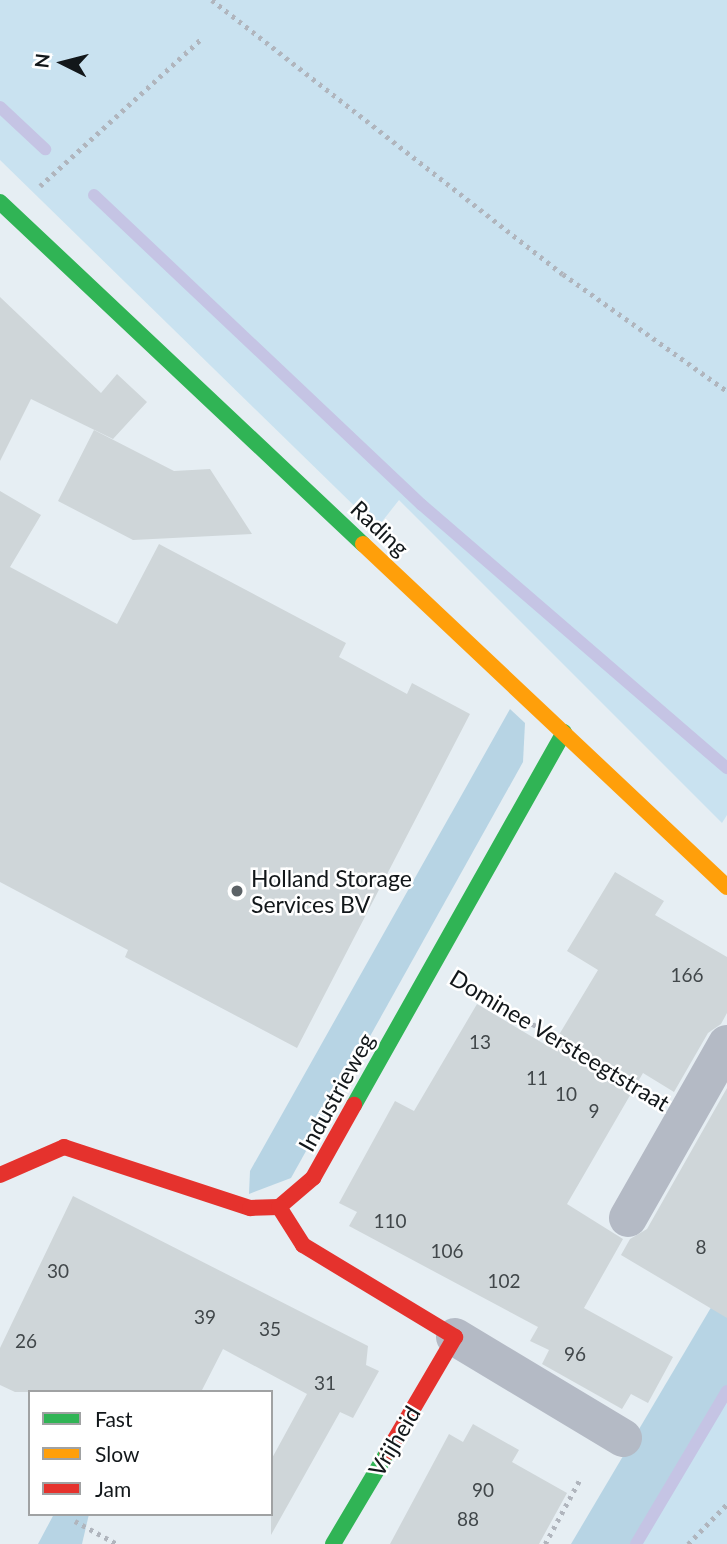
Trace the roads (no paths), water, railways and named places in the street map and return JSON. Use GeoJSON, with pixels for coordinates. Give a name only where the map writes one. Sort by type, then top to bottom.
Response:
{"type":"FeatureCollection","features":[{"type":"Feature","properties":{"kind":"street","name":"Rading"},"geometry":{"type":"LineString","coordinates":[[5,207],[727,887]]}},
{"type":"Feature","properties":{"kind":"street","name":"Industrieweg"},"geometry":{"type":"LineString","coordinates":[[279,1207],[313,1178],[564,732]]}},
{"type":"Feature","properties":{"kind":"street","name":"Dominee Versteegtstraat"},"geometry":{"type":"LineString","coordinates":[[628,1218],[727,1044]]}},
{"type":"Feature","properties":{"kind":"street"},"geometry":{"type":"LineString","coordinates":[[0,1175],[64,1147],[250,1208],[279,1207],[303,1245],[623,1438]]}},
{"type":"Feature","properties":{"kind":"street","name":"Vrijheid"},"geometry":{"type":"LineString","coordinates":[[333,1544],[456,1337]]}},
{"type":"Feature","properties":{"kind":"waterway"},"geometry":{"type":"LineString","coordinates":[[0,107],[45,149]]}},
{"type":"Feature","properties":{"kind":"waterway"},"geometry":{"type":"LineString","coordinates":[[94,195],[422,505],[727,768]]}},
{"type":"Feature","properties":{"kind":"waterway"},"geometry":{"type":"LineString","coordinates":[[636,1544],[727,1391]]}},
{"type":"Feature","properties":{"kind":"place","name":"Holland Storage Services BV"},"geometry":{"type":"Point","coordinates":[237,891]}}]}
